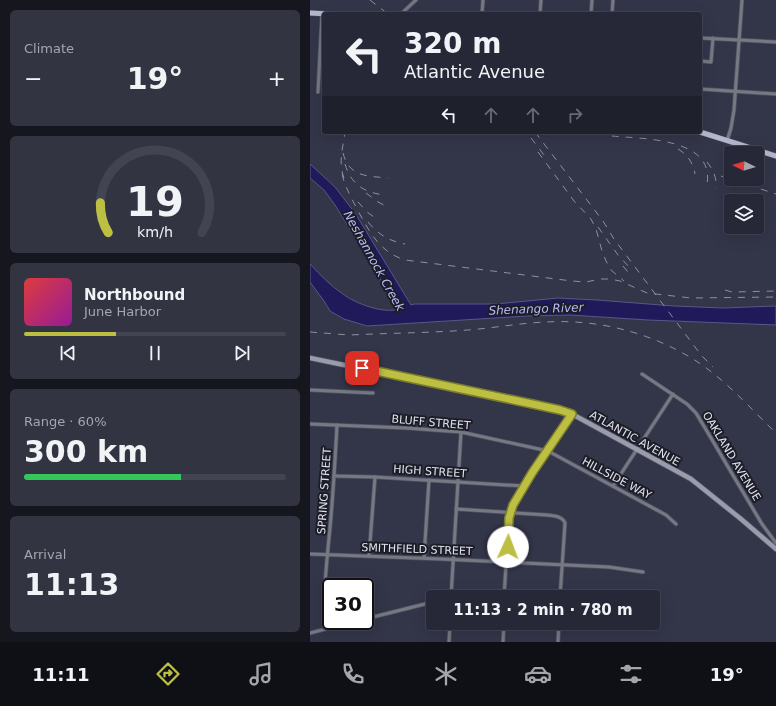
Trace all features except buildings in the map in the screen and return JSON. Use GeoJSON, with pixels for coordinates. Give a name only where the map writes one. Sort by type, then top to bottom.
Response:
{"type":"FeatureCollection","features":[{"type":"Feature","properties":{"kind":"main road"},"geometry":{"type":"LineString","coordinates":[[310,13],[322,14]]}},
{"type":"Feature","properties":{"kind":"main road"},"geometry":{"type":"LineString","coordinates":[[702,133],[776,156]]}},
{"type":"Feature","properties":{"kind":"street"},"geometry":{"type":"LineString","coordinates":[[403,12],[416,0]]}},
{"type":"Feature","properties":{"kind":"street"},"geometry":{"type":"LineString","coordinates":[[482,12],[483,0]]}},
{"type":"Feature","properties":{"kind":"street"},"geometry":{"type":"LineString","coordinates":[[540,12],[541,0]]}},
{"type":"Feature","properties":{"kind":"street"},"geometry":{"type":"LineString","coordinates":[[591,12],[592,0]]}},
{"type":"Feature","properties":{"kind":"street"},"geometry":{"type":"LineString","coordinates":[[612,12],[613,0]]}},
{"type":"Feature","properties":{"kind":"street"},"geometry":{"type":"LineString","coordinates":[[727,141],[733,117],[742,0]]}},
{"type":"Feature","properties":{"kind":"street"},"geometry":{"type":"LineString","coordinates":[[318,92],[322,14]]}},
{"type":"Feature","properties":{"kind":"street"},"geometry":{"type":"LineString","coordinates":[[702,38],[776,42]]}},
{"type":"Feature","properties":{"kind":"street"},"geometry":{"type":"LineString","coordinates":[[702,61],[711,62],[712,38]]}},
{"type":"Feature","properties":{"kind":"street"},"geometry":{"type":"LineString","coordinates":[[702,89],[776,94]]}},
{"type":"Feature","properties":{"kind":"street","name":"ATLANTIC AVENUE"},"geometry":{"type":"LineString","coordinates":[[310,358],[537,405],[572,414],[687,477],[711,494],[776,549]]}},
{"type":"Feature","properties":{"kind":"street","name":"OAKLAND AVENUE"},"geometry":{"type":"LineString","coordinates":[[642,374],[687,404],[696,413],[762,524],[776,543]]}},
{"type":"Feature","properties":{"kind":"street"},"geometry":{"type":"LineString","coordinates":[[310,390],[373,393]]}},
{"type":"Feature","properties":{"kind":"street"},"geometry":{"type":"LineString","coordinates":[[613,486],[673,394]]}},
{"type":"Feature","properties":{"kind":"street"},"geometry":{"type":"LineString","coordinates":[[505,590],[510,513],[513,505],[572,414]]}},
{"type":"Feature","properties":{"kind":"street","name":"BLUFF STREET"},"geometry":{"type":"LineString","coordinates":[[310,424],[461,432],[548,451]]}},
{"type":"Feature","properties":{"kind":"street","name":"SPRING STREET"},"geometry":{"type":"LineString","coordinates":[[326,578],[337,425]]}},
{"type":"Feature","properties":{"kind":"street"},"geometry":{"type":"LineString","coordinates":[[452,590],[461,432]]}},
{"type":"Feature","properties":{"kind":"street","name":"HILLSIDE WAY"},"geometry":{"type":"LineString","coordinates":[[548,451],[666,515],[676,524]]}},
{"type":"Feature","properties":{"kind":"street","name":"HIGH STREET"},"geometry":{"type":"LineString","coordinates":[[334,476],[524,486]]}},
{"type":"Feature","properties":{"kind":"street"},"geometry":{"type":"LineString","coordinates":[[369,556],[375,477]]}},
{"type":"Feature","properties":{"kind":"street"},"geometry":{"type":"LineString","coordinates":[[424,558],[429,480]]}},
{"type":"Feature","properties":{"kind":"street"},"geometry":{"type":"LineString","coordinates":[[456,509],[547,515],[558,517],[563,520],[565,523],[560,590]]}},
{"type":"Feature","properties":{"kind":"street","name":"SMITHFIELD STREET"},"geometry":{"type":"LineString","coordinates":[[310,554],[507,562],[608,568],[643,572]]}},
{"type":"Feature","properties":{"kind":"street"},"geometry":{"type":"LineString","coordinates":[[374,617],[426,604]]}},
{"type":"Feature","properties":{"kind":"street"},"geometry":{"type":"LineString","coordinates":[[310,633],[322,630]]}},
{"type":"Feature","properties":{"kind":"street"},"geometry":{"type":"LineString","coordinates":[[449,642],[450,630]]}},
{"type":"Feature","properties":{"kind":"street"},"geometry":{"type":"LineString","coordinates":[[503,642],[504,630]]}},
{"type":"Feature","properties":{"kind":"street"},"geometry":{"type":"LineString","coordinates":[[558,642],[559,630]]}},
{"type":"Feature","properties":{"kind":"water"},"geometry":{"type":"Polygon","coordinates":[[[310,164],[335,187],[355,213],[411,305],[496,304],[558,298],[723,308],[776,306],[776,325],[648,320],[570,315],[527,316],[367,326],[344,319],[330,311],[310,282],[310,264],[334,287],[349,298],[378,309],[399,309],[335,205],[324,190],[310,178],[310,164]]]}},
{"type":"Feature","properties":{"kind":"railway"},"geometry":{"type":"LineString","coordinates":[[370,0],[385,12]]}},
{"type":"Feature","properties":{"kind":"railway"},"geometry":{"type":"LineString","coordinates":[[344,178],[341,161],[345,134]]}},
{"type":"Feature","properties":{"kind":"railway"},"geometry":{"type":"LineString","coordinates":[[537,134],[603,221],[614,239],[701,355],[713,367]]}},
{"type":"Feature","properties":{"kind":"railway"},"geometry":{"type":"LineString","coordinates":[[598,134],[657,140],[688,149],[700,157],[706,169],[707,184]]}},
{"type":"Feature","properties":{"kind":"railway"},"geometry":{"type":"LineString","coordinates":[[531,138],[544,155]]}},
{"type":"Feature","properties":{"kind":"railway"},"geometry":{"type":"LineString","coordinates":[[678,149],[690,160],[695,174]]}},
{"type":"Feature","properties":{"kind":"railway"},"geometry":{"type":"LineString","coordinates":[[538,152],[574,201],[591,219],[596,229],[606,261],[611,270],[624,281]]}},
{"type":"Feature","properties":{"kind":"railway"},"geometry":{"type":"LineString","coordinates":[[343,153],[346,161],[354,171],[366,176],[388,178]]}},
{"type":"Feature","properties":{"kind":"railway"},"geometry":{"type":"LineString","coordinates":[[707,162],[714,174],[716,188]]}},
{"type":"Feature","properties":{"kind":"railway"},"geometry":{"type":"LineString","coordinates":[[345,164],[351,177],[359,186],[365,190],[385,195]]}},
{"type":"Feature","properties":{"kind":"railway"},"geometry":{"type":"LineString","coordinates":[[342,174],[346,188],[376,240],[388,252],[405,260],[572,281],[586,282],[600,279],[610,279],[620,281],[647,293],[691,298],[776,297]]}},
{"type":"Feature","properties":{"kind":"railway"},"geometry":{"type":"LineString","coordinates":[[721,176],[776,194]]}},
{"type":"Feature","properties":{"kind":"railway"},"geometry":{"type":"LineString","coordinates":[[366,193],[384,205]]}},
{"type":"Feature","properties":{"kind":"railway"},"geometry":{"type":"LineString","coordinates":[[358,202],[374,217]]}},
{"type":"Feature","properties":{"kind":"railway"},"geometry":{"type":"LineString","coordinates":[[368,222],[385,237],[405,244]]}},
{"type":"Feature","properties":{"kind":"railway"},"geometry":{"type":"LineString","coordinates":[[598,227],[618,255],[630,268]]}},
{"type":"Feature","properties":{"kind":"railway"},"geometry":{"type":"LineString","coordinates":[[623,266],[632,277]]}},
{"type":"Feature","properties":{"kind":"railway"},"geometry":{"type":"LineString","coordinates":[[725,290],[732,292],[776,291]]}},
{"type":"Feature","properties":{"kind":"railway"},"geometry":{"type":"LineString","coordinates":[[310,332],[350,335],[468,330],[536,323],[565,322],[603,325],[622,329],[659,341],[693,359],[715,375],[776,433]]}},
{"type":"Feature","properties":{"kind":"route"},"geometry":{"type":"LineString","coordinates":[[362,368],[560,410],[572,414],[532,473],[513,505],[509,518],[508,547]]}},
{"type":"Feature","properties":{"kind":"water label","name":"Neshannock Creek"},"geometry":{"type":"Point","coordinates":[374,261]}},
{"type":"Feature","properties":{"kind":"water label","name":"Shenango River"},"geometry":{"type":"Point","coordinates":[536,309]}}]}
